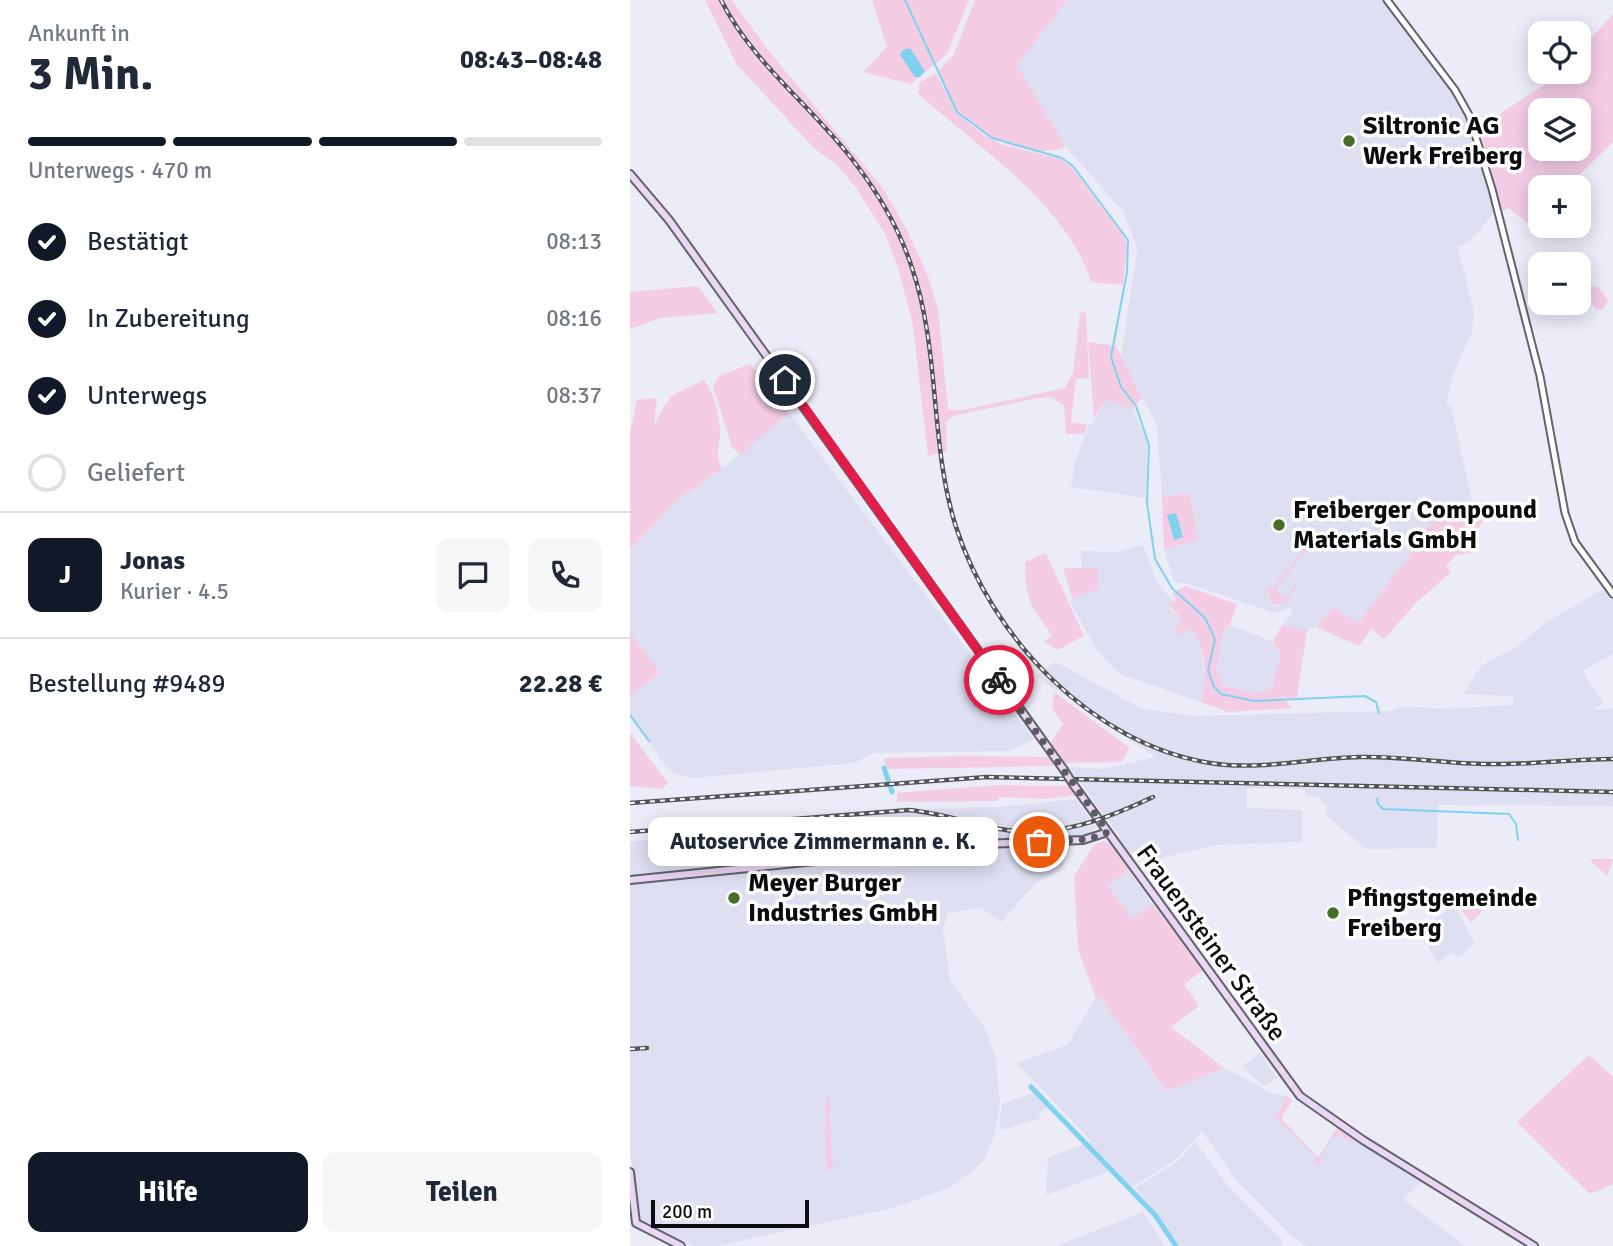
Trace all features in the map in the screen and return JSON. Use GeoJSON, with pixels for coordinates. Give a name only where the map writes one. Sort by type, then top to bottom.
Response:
{"type":"FeatureCollection","features":[{"type":"Feature","properties":{"kind":"main road","name":"Frauensteiner Straße"},"geometry":{"type":"LineString","coordinates":[[630,174],[669,219],[1300,1096],[1363,1140],[1534,1246]]}},
{"type":"Feature","properties":{"kind":"main road"},"geometry":{"type":"LineString","coordinates":[[630,880],[985,844],[1083,840],[1108,832]]}},
{"type":"Feature","properties":{"kind":"main road"},"geometry":{"type":"LineString","coordinates":[[630,1172],[634,1218],[643,1227],[681,1246]]}},
{"type":"Feature","properties":{"kind":"street"},"geometry":{"type":"LineString","coordinates":[[1387,0],[1455,90],[1469,115],[1489,176],[1539,376],[1565,513],[1575,542],[1613,594]]}},
{"type":"Feature","properties":{"kind":"shaded area"},"geometry":{"type":"Polygon","coordinates":[[[705,0],[732,0],[767,49],[882,187],[908,232],[928,276],[938,309],[948,410],[963,410],[1065,388],[1073,373],[1080,313],[1086,312],[1089,378],[1076,379],[1071,423],[1087,424],[1084,434],[1066,434],[1064,405],[1051,397],[1038,398],[952,416],[946,423],[947,451],[928,456],[913,325],[898,267],[885,234],[857,189],[837,165],[815,149],[737,65],[705,0]]]}},
{"type":"Feature","properties":{"kind":"shaded area"},"geometry":{"type":"Polygon","coordinates":[[[872,0],[969,0],[947,54],[911,84],[863,72],[887,47],[872,0]]]}},
{"type":"Feature","properties":{"kind":"shaded area"},"geometry":{"type":"Polygon","coordinates":[[[975,0],[1067,0],[1017,65],[1066,147],[1036,151],[1005,143],[976,127],[951,103],[938,71],[954,54],[975,0]]]}},
{"type":"Feature","properties":{"kind":"shaded area"},"geometry":{"type":"Polygon","coordinates":[[[1067,0],[1386,0],[1461,103],[1499,214],[1492,215],[1469,242],[1458,247],[1474,310],[1472,332],[1453,374],[1446,404],[1451,406],[1474,511],[1422,532],[1415,548],[1358,623],[1333,607],[1316,627],[1307,630],[1282,625],[1292,612],[1291,607],[1275,613],[1189,584],[1174,582],[1164,549],[1198,540],[1189,493],[1162,497],[1157,425],[1121,357],[1137,249],[1123,211],[1066,147],[1017,65],[1067,0]]]}},
{"type":"Feature","properties":{"kind":"shaded area"},"geometry":{"type":"Polygon","coordinates":[[[1613,14],[1613,142],[1579,175],[1528,175],[1528,223],[1508,208],[1499,214],[1479,124],[1492,119],[1546,84],[1591,84],[1591,38],[1613,14]]]}},
{"type":"Feature","properties":{"kind":"shaded area"},"geometry":{"type":"Polygon","coordinates":[[[936,73],[955,112],[984,135],[1003,145],[1061,159],[1071,166],[1125,237],[1127,247],[1123,285],[1091,282],[1079,253],[1062,226],[1041,202],[918,93],[920,82],[936,73]]]}},
{"type":"Feature","properties":{"kind":"shaded area"},"geometry":{"type":"Polygon","coordinates":[[[698,286],[718,313],[660,318],[630,329],[630,292],[698,286]]]}},
{"type":"Feature","properties":{"kind":"shaded area"},"geometry":{"type":"Polygon","coordinates":[[[1591,286],[1598,287],[1608,301],[1603,309],[1597,310],[1591,302],[1591,286]]]}},
{"type":"Feature","properties":{"kind":"shaded area"},"geometry":{"type":"Polygon","coordinates":[[[1088,342],[1116,346],[1142,398],[1132,409],[1105,400],[1094,418],[1088,342]]]}},
{"type":"Feature","properties":{"kind":"shaded area"},"geometry":{"type":"Polygon","coordinates":[[[750,364],[758,373],[766,374],[789,413],[740,455],[732,447],[713,387],[719,376],[750,364]]]}},
{"type":"Feature","properties":{"kind":"shaded area"},"geometry":{"type":"Polygon","coordinates":[[[704,380],[717,412],[720,432],[718,455],[722,469],[677,500],[630,550],[630,433],[637,400],[657,398],[654,424],[671,396],[704,380]]]}},
{"type":"Feature","properties":{"kind":"shaded area"},"geometry":{"type":"Polygon","coordinates":[[[1105,400],[1132,409],[1147,441],[1146,498],[1071,487],[1074,466],[1089,424],[1092,425],[1105,400]]]}},
{"type":"Feature","properties":{"kind":"shaded area"},"geometry":{"type":"Polygon","coordinates":[[[789,413],[1034,739],[1009,751],[872,753],[855,763],[693,778],[674,774],[665,765],[630,714],[630,696],[660,673],[630,631],[630,550],[677,500],[722,469],[789,413]]]}},
{"type":"Feature","properties":{"kind":"shaded area"},"geometry":{"type":"Polygon","coordinates":[[[1189,493],[1198,540],[1164,549],[1162,497],[1189,493]]]}},
{"type":"Feature","properties":{"kind":"shaded area"},"geometry":{"type":"Polygon","coordinates":[[[1455,504],[1474,511],[1489,512],[1470,541],[1474,552],[1456,555],[1446,566],[1451,572],[1416,603],[1384,639],[1371,629],[1359,646],[1316,627],[1333,607],[1358,623],[1415,548],[1422,532],[1455,504]]]}},
{"type":"Feature","properties":{"kind":"shaded area"},"geometry":{"type":"Polygon","coordinates":[[[1305,539],[1311,551],[1305,552],[1276,588],[1279,595],[1286,596],[1295,586],[1293,582],[1298,586],[1284,603],[1273,604],[1267,588],[1269,586],[1272,589],[1307,545],[1300,543],[1305,539]]]}},
{"type":"Feature","properties":{"kind":"shaded area"},"geometry":{"type":"Polygon","coordinates":[[[1143,545],[1158,584],[1173,601],[1169,604],[1172,611],[1182,621],[1174,630],[1189,627],[1200,641],[1205,688],[1201,702],[1120,674],[1098,652],[1070,602],[1072,598],[1099,588],[1082,570],[1080,551],[1118,552],[1143,545]]]}},
{"type":"Feature","properties":{"kind":"shaded area"},"geometry":{"type":"Polygon","coordinates":[[[1046,553],[1084,636],[1058,650],[1044,642],[1052,635],[1030,602],[1026,586],[1025,562],[1046,553]]]}},
{"type":"Feature","properties":{"kind":"shaded area"},"geometry":{"type":"Polygon","coordinates":[[[1063,568],[1097,568],[1099,589],[1072,598],[1063,568]]]}},
{"type":"Feature","properties":{"kind":"shaded area"},"geometry":{"type":"Polygon","coordinates":[[[1613,580],[1613,654],[1582,670],[1603,703],[1592,710],[1613,709],[1613,806],[1438,805],[1437,848],[1366,849],[1325,814],[1328,808],[1319,797],[1307,796],[1304,789],[1247,788],[1247,808],[1302,810],[1302,842],[1216,845],[1157,859],[1143,850],[1129,854],[1069,767],[1104,769],[1155,757],[1036,676],[1055,662],[1143,709],[1194,716],[1391,711],[1405,706],[1446,709],[1513,705],[1513,696],[1463,694],[1482,665],[1517,647],[1542,625],[1605,588],[1613,580]]]}},
{"type":"Feature","properties":{"kind":"shaded area"},"geometry":{"type":"Polygon","coordinates":[[[1185,586],[1237,604],[1230,625],[1223,631],[1216,671],[1223,686],[1255,693],[1274,689],[1273,681],[1281,654],[1273,642],[1282,625],[1307,630],[1297,698],[1285,698],[1278,693],[1292,708],[1228,712],[1201,702],[1205,673],[1202,652],[1189,627],[1180,636],[1174,630],[1182,621],[1169,604],[1176,600],[1172,593],[1185,586]]]}},
{"type":"Feature","properties":{"kind":"shaded area"},"geometry":{"type":"Polygon","coordinates":[[[1230,625],[1273,642],[1281,654],[1273,681],[1274,689],[1255,693],[1223,686],[1216,671],[1223,631],[1230,625]]]}},
{"type":"Feature","properties":{"kind":"shaded area"},"geometry":{"type":"Polygon","coordinates":[[[630,631],[660,673],[630,696],[630,631]]]}},
{"type":"Feature","properties":{"kind":"shaded area"},"geometry":{"type":"Polygon","coordinates":[[[1054,692],[1130,748],[1121,762],[1065,763],[1051,742],[1063,724],[1052,708],[1054,692]]]}},
{"type":"Feature","properties":{"kind":"shaded area"},"geometry":{"type":"Polygon","coordinates":[[[630,733],[668,783],[662,789],[630,786],[630,733]]]}},
{"type":"Feature","properties":{"kind":"shaded area"},"geometry":{"type":"Polygon","coordinates":[[[1048,757],[1054,766],[887,769],[884,758],[1048,757]]]}},
{"type":"Feature","properties":{"kind":"shaded area"},"geometry":{"type":"Polygon","coordinates":[[[999,785],[1071,786],[1078,795],[1044,799],[999,797],[997,801],[897,802],[897,793],[999,785]]]}},
{"type":"Feature","properties":{"kind":"shaded area"},"geometry":{"type":"Polygon","coordinates":[[[1076,799],[1096,828],[1085,837],[1074,838],[1061,846],[1063,865],[1059,871],[1035,883],[1002,922],[981,908],[948,913],[943,929],[950,981],[985,1028],[996,1060],[1000,1104],[995,1134],[986,1157],[972,1172],[948,1188],[893,1208],[717,1246],[694,1246],[641,1221],[630,1152],[630,842],[926,809],[999,807],[1076,799]]]}},
{"type":"Feature","properties":{"kind":"shaded area"},"geometry":{"type":"Polygon","coordinates":[[[1104,841],[1111,844],[1129,870],[1108,885],[1132,918],[1153,905],[1205,969],[1184,984],[1199,1006],[1171,1027],[1224,1068],[1166,1091],[1101,998],[1096,998],[1078,949],[1074,876],[1094,845],[1104,841]]]}},
{"type":"Feature","properties":{"kind":"shaded area"},"geometry":{"type":"Polygon","coordinates":[[[1613,859],[1607,876],[1591,861],[1613,859]]]}},
{"type":"Feature","properties":{"kind":"shaded area"},"geometry":{"type":"Polygon","coordinates":[[[1129,870],[1153,905],[1132,919],[1108,884],[1129,870]]]}},
{"type":"Feature","properties":{"kind":"shaded area"},"geometry":{"type":"Polygon","coordinates":[[[1455,901],[1487,901],[1481,913],[1471,922],[1455,901]]]}},
{"type":"Feature","properties":{"kind":"shaded area"},"geometry":{"type":"Polygon","coordinates":[[[1455,906],[1475,944],[1458,957],[1453,952],[1437,963],[1419,929],[1455,906]]]}},
{"type":"Feature","properties":{"kind":"shaded area"},"geometry":{"type":"Polygon","coordinates":[[[1096,998],[1101,998],[1165,1091],[1224,1068],[1272,1093],[1287,1096],[1292,1101],[1281,1118],[1318,1158],[1337,1128],[1423,1181],[1403,1199],[1465,1246],[1306,1246],[1289,1234],[1237,1181],[1202,1131],[1177,1159],[1132,1187],[1115,1169],[1046,1195],[1048,1158],[1091,1141],[1017,1063],[1067,1045],[1096,998]]]}},
{"type":"Feature","properties":{"kind":"shaded area"},"geometry":{"type":"Polygon","coordinates":[[[1260,1053],[1277,1078],[1263,1086],[1242,1066],[1260,1053]]]}},
{"type":"Feature","properties":{"kind":"shaded area"},"geometry":{"type":"Polygon","coordinates":[[[1589,1055],[1613,1077],[1613,1184],[1590,1194],[1517,1122],[1589,1055]]]}},
{"type":"Feature","properties":{"kind":"shaded area"},"geometry":{"type":"Polygon","coordinates":[[[827,1091],[831,1108],[833,1169],[827,1171],[825,1109],[827,1091]]]}},
{"type":"Feature","properties":{"kind":"shaded area"},"geometry":{"type":"Polygon","coordinates":[[[1033,1093],[1046,1107],[1039,1115],[1041,1118],[1002,1130],[999,1122],[1002,1104],[1033,1093]]]}},
{"type":"Feature","properties":{"kind":"shaded area"},"geometry":{"type":"Polygon","coordinates":[[[1287,1096],[1292,1101],[1281,1118],[1318,1158],[1337,1128],[1353,1138],[1353,1143],[1339,1135],[1337,1138],[1333,1136],[1319,1160],[1323,1162],[1317,1164],[1314,1160],[1316,1157],[1283,1125],[1280,1127],[1282,1123],[1279,1118],[1274,1120],[1287,1096]]]}},
{"type":"Feature","properties":{"kind":"shaded area"},"geometry":{"type":"Polygon","coordinates":[[[1195,1142],[1229,1187],[1281,1239],[1282,1246],[1180,1246],[1136,1188],[1178,1161],[1195,1142]]]}},
{"type":"Feature","properties":{"kind":"shaded area"},"geometry":{"type":"Polygon","coordinates":[[[1143,1212],[1165,1246],[1057,1246],[1143,1212]]]}},
{"type":"Feature","properties":{"kind":"water"},"geometry":{"type":"Polygon","coordinates":[[[910,48],[925,71],[920,77],[915,77],[900,55],[903,50],[910,48]]]}},
{"type":"Feature","properties":{"kind":"water"},"geometry":{"type":"Polygon","coordinates":[[[1176,513],[1183,537],[1174,540],[1167,515],[1176,513]]]}},
{"type":"Feature","properties":{"kind":"waterway"},"geometry":{"type":"LineString","coordinates":[[905,0],[957,112],[992,138],[1062,158],[1073,166],[1128,240],[1127,272],[1111,357],[1121,387],[1136,406],[1149,445],[1147,503],[1155,559],[1172,588],[1205,618],[1212,632],[1215,640],[1208,670],[1214,687],[1221,694],[1254,701],[1365,696],[1376,702],[1379,713]]}},
{"type":"Feature","properties":{"kind":"waterway"},"geometry":{"type":"LineString","coordinates":[[630,715],[649,741]]}},
{"type":"Feature","properties":{"kind":"waterway"},"geometry":{"type":"LineString","coordinates":[[884,768],[892,792]]}},
{"type":"Feature","properties":{"kind":"waterway"},"geometry":{"type":"LineString","coordinates":[[1377,799],[1383,809],[1509,814],[1516,824],[1518,840]]}},
{"type":"Feature","properties":{"kind":"waterway"},"geometry":{"type":"LineString","coordinates":[[1031,1087],[1155,1215],[1176,1246]]}},
{"type":"Feature","properties":{"kind":"railway"},"geometry":{"type":"LineString","coordinates":[[721,0],[734,23],[766,65],[855,163],[894,225],[911,265],[927,330],[942,462],[956,527],[972,568],[994,608],[1021,645],[1052,680],[1087,709],[1126,734],[1167,752],[1210,763],[1248,766],[1360,757],[1490,764],[1613,759]]}},
{"type":"Feature","properties":{"kind":"railway"},"geometry":{"type":"LineString","coordinates":[[630,803],[987,777],[1613,792]]}},
{"type":"Feature","properties":{"kind":"railway"},"geometry":{"type":"LineString","coordinates":[[630,832],[909,810],[1000,829],[1040,831],[1098,820],[1153,797]]}},
{"type":"Feature","properties":{"kind":"railway"},"geometry":{"type":"LineString","coordinates":[[630,1049],[647,1048]]}},
{"type":"Feature","properties":{"kind":"way so far"},"geometry":{"type":"LineString","coordinates":[[999,680],[1108,832],[1090,839],[1039,842]]}},
{"type":"Feature","properties":{"kind":"place","name":"Siltronic AG Werk Freiberg"},"geometry":{"type":"Point","coordinates":[1349,141]}},
{"type":"Feature","properties":{"kind":"place","name":"Freiberger Compound Materials GmbH"},"geometry":{"type":"Point","coordinates":[1279,525]}},
{"type":"Feature","properties":{"kind":"place","name":"Autoservice Zimmermann e. K."},"geometry":{"type":"Point","coordinates":[1039,842]}},
{"type":"Feature","properties":{"kind":"place","name":"Meyer Burger Industries GmbH"},"geometry":{"type":"Point","coordinates":[734,898]}},
{"type":"Feature","properties":{"kind":"place","name":"Pfingstgemeinde Freiberg"},"geometry":{"type":"Point","coordinates":[1333,913]}},
{"type":"Feature","properties":{"kind":"route"},"geometry":{"type":"LineString","coordinates":[[785,380],[999,680]]}}]}
